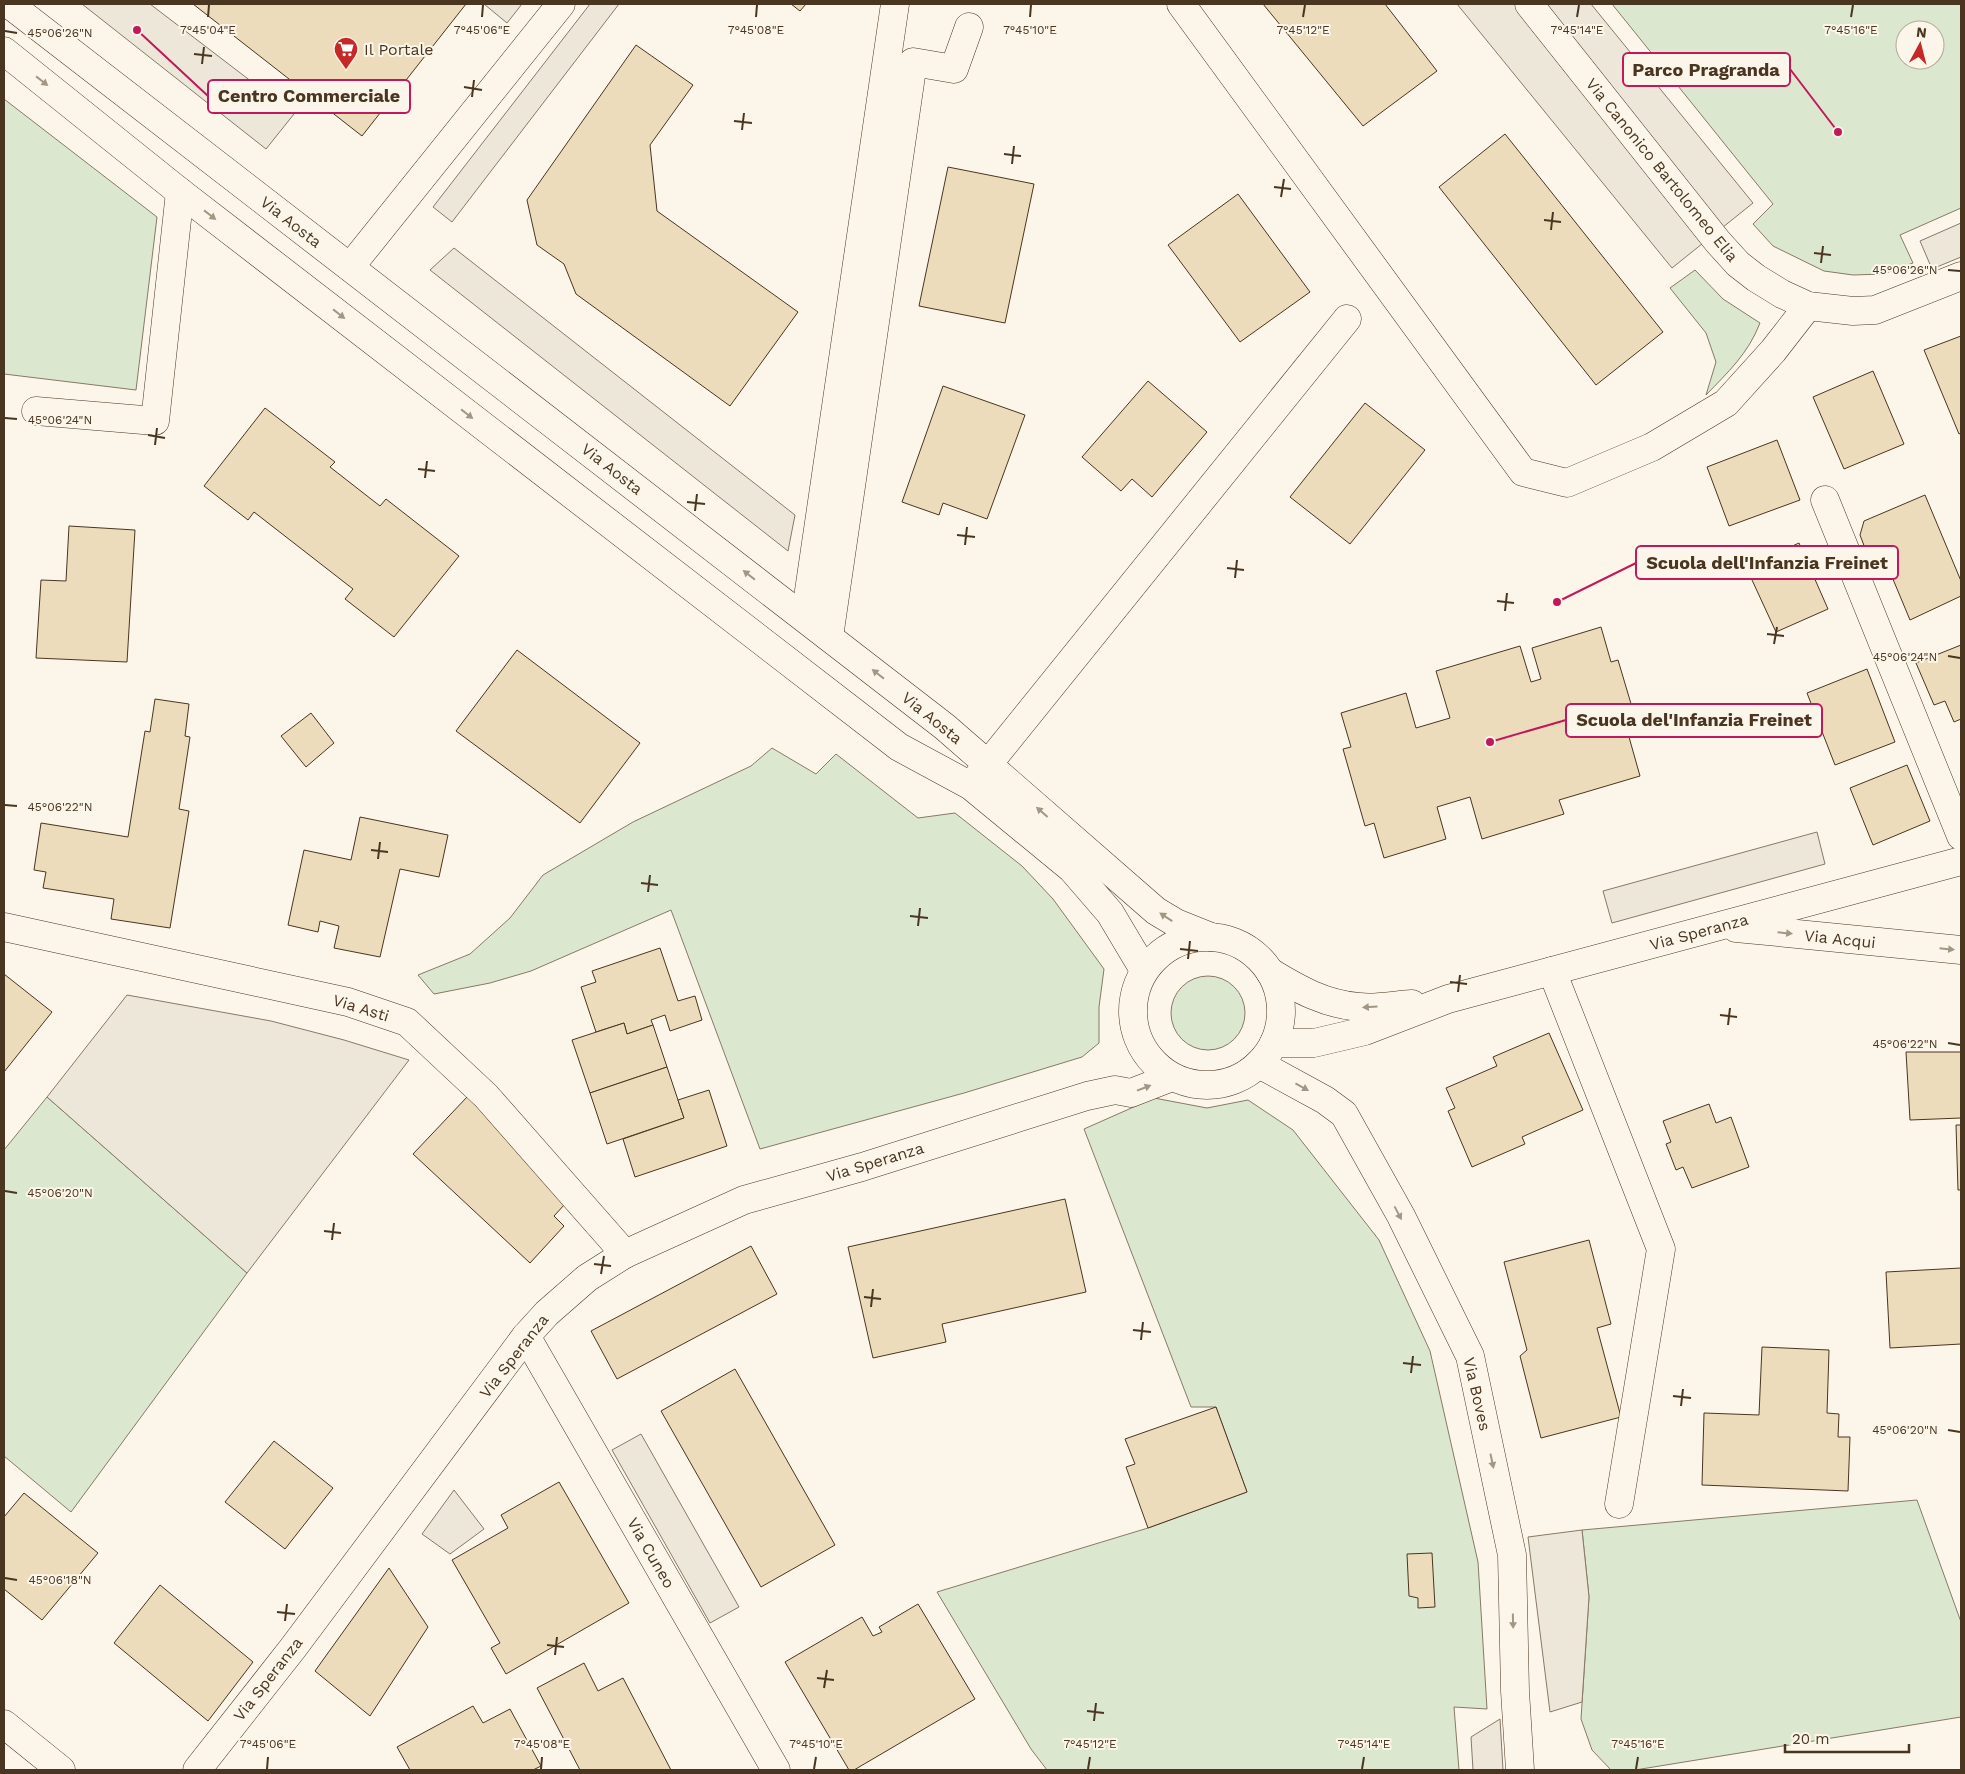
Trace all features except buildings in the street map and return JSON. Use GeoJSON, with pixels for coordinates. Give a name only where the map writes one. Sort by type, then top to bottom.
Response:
{"type":"FeatureCollection","features":[{"type":"Feature","properties":{"kind":"street","name":"Via Aosta"},"geometry":{"type":"LineString","coordinates":[[9,4],[946,727],[1156,910],[1176,924],[1211,937]]}},
{"type":"Feature","properties":{"kind":"street"},"geometry":{"type":"LineString","coordinates":[[350,267],[561,4]]}},
{"type":"Feature","properties":{"kind":"street"},"geometry":{"type":"LineString","coordinates":[[804,618],[894,4]]}},
{"type":"Feature","properties":{"kind":"street"},"geometry":{"type":"LineString","coordinates":[[1181,4],[1523,472],[1567,483],[1652,447],[1726,403],[1773,351],[1808,306]]}},
{"type":"Feature","properties":{"kind":"street","name":"Via Canonico Bartolomeo Elia"},"geometry":{"type":"LineString","coordinates":[[1529,4],[1726,251],[1738,264],[1756,278],[1782,294],[1808,306],[1853,311],[1875,310],[1961,276]]}},
{"type":"Feature","properties":{"kind":"street"},"geometry":{"type":"LineString","coordinates":[[829,636],[913,62],[954,69],[969,27]]}},
{"type":"Feature","properties":{"kind":"street"},"geometry":{"type":"LineString","coordinates":[[4,51],[180,192],[899,748],[971,786],[1072,869],[1110,913],[1144,970]]}},
{"type":"Feature","properties":{"kind":"street"},"geometry":{"type":"LineString","coordinates":[[72,104],[97,72]]}},
{"type":"Feature","properties":{"kind":"street"},"geometry":{"type":"LineString","coordinates":[[36,411],[155,421],[180,192]]}},
{"type":"Feature","properties":{"kind":"street"},"geometry":{"type":"LineString","coordinates":[[971,786],[1347,319]]}},
{"type":"Feature","properties":{"kind":"street"},"geometry":{"type":"LineString","coordinates":[[1825,500],[1961,836]]}},
{"type":"Feature","properties":{"kind":"street","name":"Via Speranza"},"geometry":{"type":"LineString","coordinates":[[1267,1053],[1365,1031],[1436,1002],[1961,860]]}},
{"type":"Feature","properties":{"kind":"street","name":"Via Asti"},"geometry":{"type":"LineString","coordinates":[[4,927],[348,1002],[407,1022],[486,1096],[625,1254]]}},
{"type":"Feature","properties":{"kind":"street","name":"Via Acqui"},"geometry":{"type":"LineString","coordinates":[[1719,927],[1961,950]]}},
{"type":"Feature","properties":{"kind":"street"},"geometry":{"type":"LineString","coordinates":[[1211,937],[1234,942],[1254,954],[1270,972],[1280,995],[1280,1019],[1267,1053],[1240,1078],[1218,1084],[1194,1084],[1172,1077],[1153,1063],[1139,1042],[1133,1018],[1135,993],[1144,970],[1157,956],[1173,945],[1191,939],[1211,937]]}},
{"type":"Feature","properties":{"kind":"street"},"geometry":{"type":"LineString","coordinates":[[1552,971],[1661,1249],[1619,1504]]}},
{"type":"Feature","properties":{"kind":"street","name":"Via Speranza"},"geometry":{"type":"LineString","coordinates":[[1270,972],[1302,992],[1333,1003],[1360,1007],[1436,1002]]}},
{"type":"Feature","properties":{"kind":"street","name":"Via Boves"},"geometry":{"type":"LineString","coordinates":[[1267,1053],[1344,1114],[1401,1216],[1470,1356],[1512,1555],[1515,1691],[1520,1770]]}},
{"type":"Feature","properties":{"kind":"street"},"geometry":{"type":"LineString","coordinates":[[1115,1090],[1123,1078],[1149,1056]]}},
{"type":"Feature","properties":{"kind":"street","name":"Via Speranza"},"geometry":{"type":"LineString","coordinates":[[197,1770],[298,1640],[526,1336],[547,1313],[588,1278],[625,1254],[744,1200],[862,1167],[1086,1096],[1115,1090],[1131,1093],[1172,1077]]}},
{"type":"Feature","properties":{"kind":"street","name":"Via Cuneo"},"geometry":{"type":"LineString","coordinates":[[526,1336],[776,1770]]}},
{"type":"Feature","properties":{"kind":"street"},"geometry":{"type":"LineString","coordinates":[[4,1724],[62,1770]]}},
{"type":"Feature","properties":{"kind":"green space"},"geometry":{"type":"Polygon","coordinates":[[[1612,4],[1961,4],[1961,208],[1900,235],[1913,263],[1883,274],[1853,275],[1824,271],[1773,246],[1753,224],[1773,204],[1612,4]]]}},
{"type":"Feature","properties":{"kind":"green space"},"geometry":{"type":"Polygon","coordinates":[[[4,99],[157,217],[136,390],[4,374],[4,99]]]}},
{"type":"Feature","properties":{"kind":"green space"},"geometry":{"type":"Polygon","coordinates":[[[1695,270],[1723,299],[1760,323],[1750,344],[1730,370],[1706,395],[1716,362],[1706,333],[1670,288],[1695,270]]]}},
{"type":"Feature","properties":{"kind":"green space"},"geometry":{"type":"Polygon","coordinates":[[[772,748],[816,774],[836,754],[918,818],[955,813],[1022,866],[1053,899],[1104,969],[1099,1007],[1099,1043],[1082,1057],[964,1093],[760,1149],[671,910],[531,971],[490,983],[434,994],[418,975],[470,954],[510,918],[543,875],[633,822],[751,766],[772,748]]]}},
{"type":"Feature","properties":{"kind":"green space"},"geometry":{"type":"Polygon","coordinates":[[[1201,976],[1215,976],[1229,982],[1239,992],[1245,1006],[1245,1020],[1239,1034],[1229,1044],[1215,1050],[1201,1050],[1187,1044],[1177,1034],[1171,1020],[1171,1006],[1177,992],[1187,982],[1201,976]]]}},
{"type":"Feature","properties":{"kind":"green space"},"geometry":{"type":"Polygon","coordinates":[[[47,1097],[247,1273],[71,1512],[4,1456],[4,1150],[47,1097]]]}},
{"type":"Feature","properties":{"kind":"green space"},"geometry":{"type":"Polygon","coordinates":[[[1154,1098],[1207,1108],[1248,1100],[1293,1130],[1379,1240],[1430,1351],[1478,1562],[1487,1709],[1454,1707],[1459,1770],[1047,1770],[1031,1749],[937,1592],[1148,1528],[1247,1492],[1216,1407],[1191,1407],[1084,1129],[1154,1098]]]}},
{"type":"Feature","properties":{"kind":"green space"},"geometry":{"type":"Polygon","coordinates":[[[1917,1500],[1961,1622],[1961,1717],[1635,1770],[1611,1770],[1592,1750],[1581,1719],[1589,1597],[1582,1530],[1917,1500]]]}},
{"type":"Feature","properties":{"kind":"shaded area"},"geometry":{"type":"Polygon","coordinates":[[[82,4],[150,4],[294,114],[266,149],[82,4]]]}},
{"type":"Feature","properties":{"kind":"shaded area"},"geometry":{"type":"Polygon","coordinates":[[[484,4],[522,4],[507,23],[484,4]]]}},
{"type":"Feature","properties":{"kind":"shaded area"},"geometry":{"type":"Polygon","coordinates":[[[590,4],[619,4],[452,222],[433,207],[590,4]]]}},
{"type":"Feature","properties":{"kind":"shaded area"},"geometry":{"type":"Polygon","coordinates":[[[1457,4],[1591,4],[1753,203],[1672,268],[1457,4]]]}},
{"type":"Feature","properties":{"kind":"shaded area"},"geometry":{"type":"Polygon","coordinates":[[[1961,223],[1961,257],[1932,269],[1920,241],[1961,223]]]}},
{"type":"Feature","properties":{"kind":"shaded area"},"geometry":{"type":"Polygon","coordinates":[[[454,248],[795,515],[788,551],[430,270],[454,248]]]}},
{"type":"Feature","properties":{"kind":"shaded area"},"geometry":{"type":"Polygon","coordinates":[[[1817,832],[1825,864],[1612,923],[1603,891],[1817,832]]]}},
{"type":"Feature","properties":{"kind":"shaded area"},"geometry":{"type":"Polygon","coordinates":[[[127,995],[271,1021],[344,1040],[409,1060],[247,1273],[47,1097],[127,995]]]}},
{"type":"Feature","properties":{"kind":"shaded area"},"geometry":{"type":"Polygon","coordinates":[[[641,1434],[739,1607],[710,1623],[612,1450],[641,1434]]]}},
{"type":"Feature","properties":{"kind":"shaded area"},"geometry":{"type":"Polygon","coordinates":[[[454,1490],[484,1529],[450,1554],[422,1534],[454,1490]]]}},
{"type":"Feature","properties":{"kind":"shaded area"},"geometry":{"type":"Polygon","coordinates":[[[1582,1530],[1589,1597],[1582,1702],[1550,1712],[1528,1537],[1582,1530]]]}},
{"type":"Feature","properties":{"kind":"shaded area"},"geometry":{"type":"Polygon","coordinates":[[[1500,1719],[1503,1770],[1473,1770],[1471,1737],[1500,1719]]]}},
{"type":"Feature","properties":{"kind":"place","name":"Centro Commerciale"},"geometry":{"type":"Point","coordinates":[137,30]}},
{"type":"Feature","properties":{"kind":"place","name":"Il Portale"},"geometry":{"type":"Point","coordinates":[346,70]}},
{"type":"Feature","properties":{"kind":"place","name":"Parco Pragranda"},"geometry":{"type":"Point","coordinates":[1838,132]}},
{"type":"Feature","properties":{"kind":"place","name":"Scuola dell'Infanzia Freinet"},"geometry":{"type":"Point","coordinates":[1557,602]}},
{"type":"Feature","properties":{"kind":"place","name":"Scuola del'Infanzia Freinet"},"geometry":{"type":"Point","coordinates":[1490,742]}}]}
